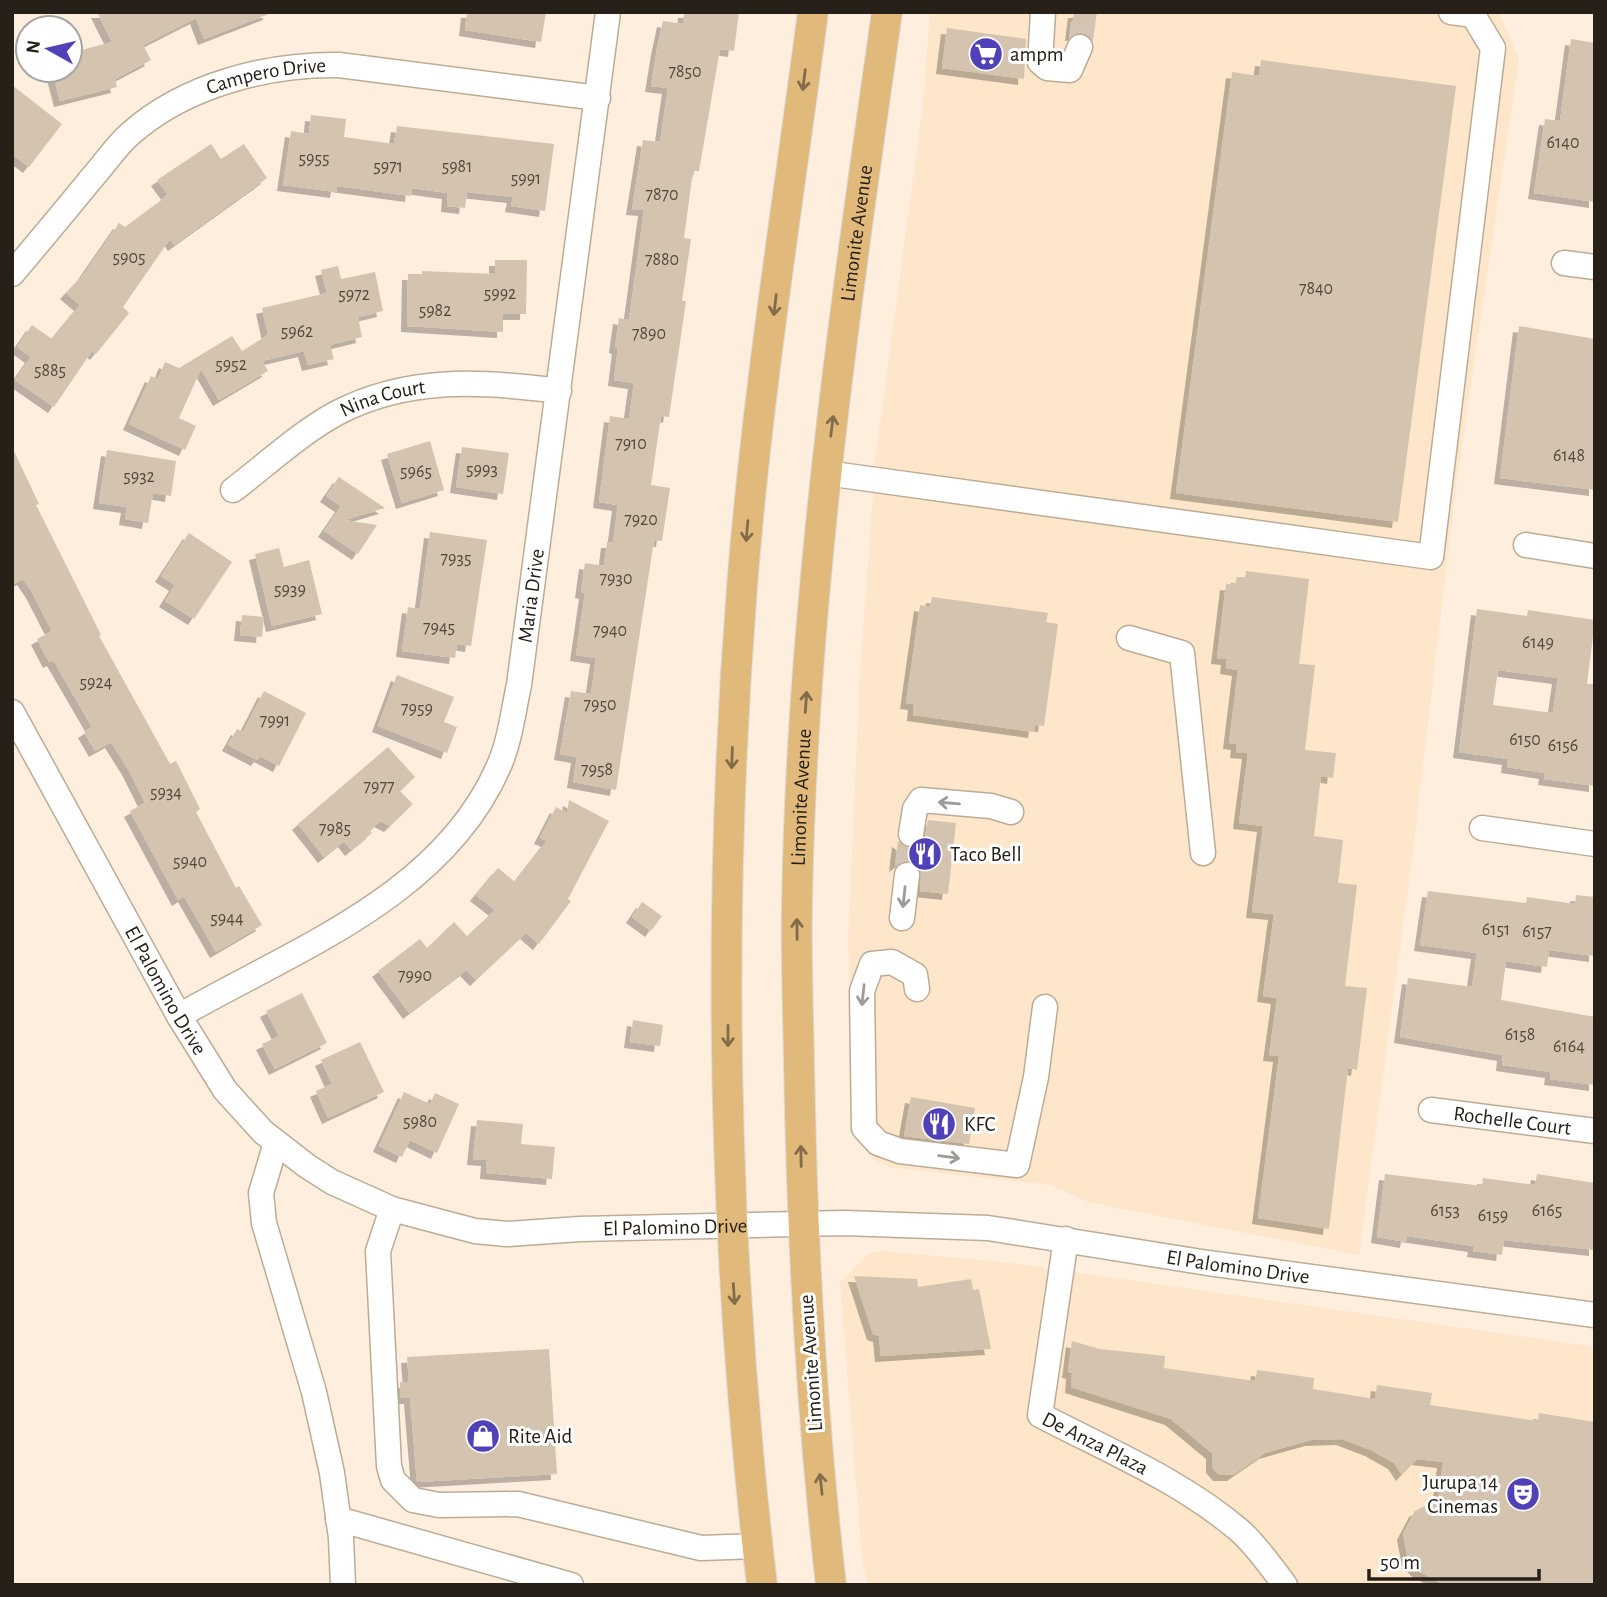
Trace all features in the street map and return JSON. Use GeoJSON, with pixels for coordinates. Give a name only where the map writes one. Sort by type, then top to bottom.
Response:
{"type":"FeatureCollection","features":[{"type":"Feature","properties":{"kind":"main road"},"geometry":{"type":"LineString","coordinates":[[762,1585],[743,1425],[730,1226],[727,925],[732,757],[742,587],[756,451],[813,12]]}},
{"type":"Feature","properties":{"kind":"main road","name":"Limonite Avenue"},"geometry":{"type":"LineString","coordinates":[[831,1585],[814,1417],[802,1225],[797,905],[804,738],[826,473],[887,12]]}},
{"type":"Feature","properties":{"kind":"street","name":"Maria Drive"},"geometry":{"type":"LineString","coordinates":[[179,1016],[334,932],[390,895],[418,873],[474,810],[498,768],[511,726],[608,12]]}},
{"type":"Feature","properties":{"kind":"street"},"geometry":{"type":"LineString","coordinates":[[1043,12],[1040,62],[1047,68],[1070,71],[1080,47]]}},
{"type":"Feature","properties":{"kind":"street"},"geometry":{"type":"LineString","coordinates":[[826,473],[1431,557],[1493,48],[1466,13]]}},
{"type":"Feature","properties":{"kind":"street","name":"Campero Drive"},"geometry":{"type":"LineString","coordinates":[[12,274],[128,135],[163,109],[193,95],[264,71],[301,65],[339,65],[598,98]]}},
{"type":"Feature","properties":{"kind":"street"},"geometry":{"type":"LineString","coordinates":[[1564,262],[1595,267]]}},
{"type":"Feature","properties":{"kind":"street","name":"Nina Court"},"geometry":{"type":"LineString","coordinates":[[233,490],[337,414],[380,396],[424,384],[461,382],[558,391]]}},
{"type":"Feature","properties":{"kind":"street"},"geometry":{"type":"LineString","coordinates":[[1526,545],[1595,556]]}},
{"type":"Feature","properties":{"kind":"street"},"geometry":{"type":"LineString","coordinates":[[1129,638],[1182,653],[1203,853]]}},
{"type":"Feature","properties":{"kind":"street","name":"El Palomino Drive"},"geometry":{"type":"LineString","coordinates":[[12,712],[179,1016],[225,1090],[276,1143],[332,1182],[393,1209],[475,1231],[507,1234],[580,1229],[802,1225],[988,1228],[1208,1263],[1595,1315]]}},
{"type":"Feature","properties":{"kind":"street"},"geometry":{"type":"LineString","coordinates":[[911,834],[915,809],[921,800],[991,806],[1011,813]]}},
{"type":"Feature","properties":{"kind":"street"},"geometry":{"type":"LineString","coordinates":[[1482,828],[1595,844]]}},
{"type":"Feature","properties":{"kind":"street"},"geometry":{"type":"LineString","coordinates":[[902,918],[907,875]]}},
{"type":"Feature","properties":{"kind":"street"},"geometry":{"type":"LineString","coordinates":[[917,989],[915,975],[892,962],[872,964],[862,991],[864,1128],[878,1143],[900,1152],[1017,1166],[1036,1077],[1045,1007]]}},
{"type":"Feature","properties":{"kind":"street","name":"Rochelle Court"},"geometry":{"type":"LineString","coordinates":[[1431,1110],[1595,1131]]}},
{"type":"Feature","properties":{"kind":"street"},"geometry":{"type":"LineString","coordinates":[[276,1143],[261,1193],[264,1223],[314,1392],[332,1473],[343,1585]]}},
{"type":"Feature","properties":{"kind":"street"},"geometry":{"type":"LineString","coordinates":[[393,1209],[378,1251],[389,1466],[393,1480],[413,1500],[439,1505],[518,1504],[701,1548],[757,1546]]}},
{"type":"Feature","properties":{"kind":"street","name":"De Anza Plaza"},"geometry":{"type":"LineString","coordinates":[[1066,1239],[1040,1415],[1167,1481],[1206,1508],[1241,1533],[1285,1585]]}},
{"type":"Feature","properties":{"kind":"street"},"geometry":{"type":"LineString","coordinates":[[338,1519],[571,1585]]}},
{"type":"Feature","properties":{"kind":"shaded area"},"geometry":{"type":"Polygon","coordinates":[[[930,12],[1499,12],[1519,59],[1456,485],[1411,866],[1359,1255],[1088,1202],[1051,1185],[889,1167],[873,1159],[856,1139],[848,942],[860,674],[876,454],[923,105],[930,12]]]}},
{"type":"Feature","properties":{"kind":"shaded area"},"geometry":{"type":"Polygon","coordinates":[[[880,1251],[1003,1262],[1595,1347],[1595,1585],[868,1585],[862,1559],[840,1282],[868,1254],[880,1251]]]}},
{"type":"Feature","properties":{"kind":"building"},"geometry":{"type":"Polygon","coordinates":[[[97,12],[269,12],[204,39],[196,18],[143,45],[151,60],[115,79],[117,87],[60,101],[56,84],[84,84],[84,49],[112,42],[97,12]]]}},
{"type":"Feature","properties":{"kind":"building"},"geometry":{"type":"Polygon","coordinates":[[[467,12],[546,12],[541,42],[465,30],[467,12]]]}},
{"type":"Feature","properties":{"kind":"building"},"geometry":{"type":"Polygon","coordinates":[[[684,12],[739,12],[734,51],[720,49],[699,171],[693,171],[684,238],[691,239],[682,301],[686,301],[669,417],[661,416],[651,485],[670,488],[662,541],[654,540],[616,790],[573,782],[577,757],[560,754],[571,691],[591,694],[596,658],[576,655],[585,593],[581,592],[585,563],[604,566],[607,542],[613,542],[618,505],[599,502],[610,416],[629,419],[634,383],[614,380],[619,318],[629,320],[644,210],[632,209],[643,140],[660,142],[668,88],[651,86],[663,21],[683,24],[684,12]]]}},
{"type":"Feature","properties":{"kind":"building"},"geometry":{"type":"Polygon","coordinates":[[[1074,12],[1097,12],[1093,40],[1085,33],[1071,35],[1074,12]]]}},
{"type":"Feature","properties":{"kind":"building","name":"ampm"},"geometry":{"type":"Polygon","coordinates":[[[947,28],[1026,39],[1024,79],[942,68],[947,28]]]}},
{"type":"Feature","properties":{"kind":"building"},"geometry":{"type":"Polygon","coordinates":[[[1571,39],[1595,43],[1595,202],[1534,193],[1545,119],[1560,121],[1571,39]]]}},
{"type":"Feature","properties":{"kind":"building"},"geometry":{"type":"Polygon","coordinates":[[[1261,60],[1456,86],[1398,522],[1176,493],[1232,72],[1259,76],[1261,60]]]}},
{"type":"Feature","properties":{"kind":"building"},"geometry":{"type":"Polygon","coordinates":[[[12,85],[62,124],[29,167],[12,154],[12,85]]]}},
{"type":"Feature","properties":{"kind":"building"},"geometry":{"type":"Polygon","coordinates":[[[311,115],[346,119],[344,137],[394,144],[397,126],[554,144],[545,211],[511,206],[513,197],[467,192],[465,208],[447,206],[448,193],[412,188],[411,196],[337,186],[336,192],[283,185],[291,131],[309,134],[311,115]]]}},
{"type":"Feature","properties":{"kind":"building"},"geometry":{"type":"Polygon","coordinates":[[[211,144],[221,159],[244,144],[267,178],[174,245],[170,239],[123,307],[129,313],[96,354],[92,351],[54,407],[15,380],[31,357],[17,347],[32,325],[52,339],[80,305],[66,293],[83,275],[119,223],[125,227],[168,195],[157,180],[211,144]]]}},
{"type":"Feature","properties":{"kind":"building"},"geometry":{"type":"Polygon","coordinates":[[[495,260],[527,260],[526,314],[503,314],[503,332],[407,326],[408,274],[422,274],[422,271],[495,274],[495,260]]]}},
{"type":"Feature","properties":{"kind":"building"},"geometry":{"type":"Polygon","coordinates":[[[338,266],[341,279],[375,272],[383,311],[358,317],[362,337],[330,345],[334,359],[308,365],[304,351],[262,361],[268,371],[219,400],[201,369],[179,418],[196,426],[185,450],[129,424],[151,376],[158,379],[165,362],[179,368],[232,336],[242,351],[268,335],[262,308],[327,293],[321,270],[338,266]]]}},
{"type":"Feature","properties":{"kind":"building"},"geometry":{"type":"Polygon","coordinates":[[[1519,326],[1595,339],[1595,490],[1500,478],[1519,326]]]}},
{"type":"Feature","properties":{"kind":"building"},"geometry":{"type":"Polygon","coordinates":[[[430,441],[444,490],[402,503],[387,454],[430,441]]]}},
{"type":"Feature","properties":{"kind":"building"},"geometry":{"type":"Polygon","coordinates":[[[12,447],[39,504],[36,505],[101,635],[99,636],[170,764],[176,761],[200,809],[196,812],[236,888],[239,886],[262,925],[216,952],[184,896],[178,900],[130,811],[145,803],[128,769],[111,742],[95,751],[84,732],[92,727],[53,660],[49,662],[37,639],[52,631],[32,592],[23,579],[12,585],[12,447]]]}},
{"type":"Feature","properties":{"kind":"building"},"geometry":{"type":"Polygon","coordinates":[[[462,447],[509,453],[503,494],[456,487],[462,447]]]}},
{"type":"Feature","properties":{"kind":"building"},"geometry":{"type":"Polygon","coordinates":[[[107,450],[176,461],[171,496],[153,493],[148,523],[125,519],[127,507],[99,503],[107,450]]]}},
{"type":"Feature","properties":{"kind":"building"},"geometry":{"type":"Polygon","coordinates":[[[339,477],[385,508],[344,520],[377,525],[358,554],[324,531],[341,506],[326,496],[339,477]]]}},
{"type":"Feature","properties":{"kind":"building"},"geometry":{"type":"Polygon","coordinates":[[[430,532],[487,540],[471,646],[457,644],[455,658],[402,651],[408,607],[420,609],[430,532]]]}},
{"type":"Feature","properties":{"kind":"building"},"geometry":{"type":"Polygon","coordinates":[[[189,533],[232,562],[194,619],[165,601],[175,585],[161,576],[189,533]]]}},
{"type":"Feature","properties":{"kind":"building"},"geometry":{"type":"Polygon","coordinates":[[[279,548],[284,567],[309,560],[322,614],[272,626],[255,554],[279,548]]]}},
{"type":"Feature","properties":{"kind":"building"},"geometry":{"type":"Polygon","coordinates":[[[1246,571],[1309,579],[1299,664],[1315,665],[1305,750],[1336,753],[1333,778],[1321,776],[1314,836],[1343,840],[1338,883],[1357,885],[1345,986],[1367,988],[1357,1070],[1348,1068],[1329,1229],[1258,1218],[1279,1056],[1269,1055],[1277,998],[1263,996],[1274,914],[1252,912],[1263,826],[1239,823],[1248,753],[1236,752],[1237,744],[1229,743],[1238,670],[1226,668],[1227,659],[1217,658],[1226,584],[1235,585],[1237,577],[1245,578],[1246,571]]]}},
{"type":"Feature","properties":{"kind":"building"},"geometry":{"type":"Polygon","coordinates":[[[932,597],[1048,613],[1046,622],[1058,624],[1044,726],[1035,725],[1034,732],[913,715],[914,704],[906,703],[920,605],[930,607],[932,597]]]}},
{"type":"Feature","properties":{"kind":"building"},"geometry":{"type":"Polygon","coordinates":[[[1477,609],[1527,616],[1528,610],[1595,620],[1587,684],[1595,684],[1595,786],[1544,779],[1545,773],[1507,767],[1508,759],[1459,752],[1477,609]],[[1498,670],[1493,705],[1553,713],[1558,678],[1498,670]]]}},
{"type":"Feature","properties":{"kind":"building"},"geometry":{"type":"Polygon","coordinates":[[[242,615],[264,617],[262,637],[240,635],[242,615]]]}},
{"type":"Feature","properties":{"kind":"building"},"geometry":{"type":"Polygon","coordinates":[[[397,675],[454,697],[444,722],[457,727],[447,753],[378,726],[397,675]]]}},
{"type":"Feature","properties":{"kind":"building"},"geometry":{"type":"Polygon","coordinates":[[[264,691],[306,713],[279,766],[260,756],[257,760],[228,745],[237,729],[243,732],[264,691]]]}},
{"type":"Feature","properties":{"kind":"building"},"geometry":{"type":"Polygon","coordinates":[[[388,747],[415,777],[400,791],[413,804],[390,826],[380,821],[370,831],[372,833],[351,850],[344,841],[324,857],[298,824],[388,747]]]}},
{"type":"Feature","properties":{"kind":"building"},"geometry":{"type":"Polygon","coordinates":[[[569,800],[609,821],[568,899],[571,901],[539,944],[526,933],[476,980],[466,970],[409,1013],[378,971],[420,939],[427,948],[454,922],[467,936],[495,910],[476,895],[498,868],[515,882],[547,841],[540,838],[556,807],[567,813],[569,800]]]}},
{"type":"Feature","properties":{"kind":"building","name":"Taco Bell"},"geometry":{"type":"Polygon","coordinates":[[[928,820],[956,823],[948,894],[920,891],[921,870],[915,863],[902,861],[895,866],[898,841],[908,848],[917,848],[925,837],[928,820]]]}},
{"type":"Feature","properties":{"kind":"building"},"geometry":{"type":"Polygon","coordinates":[[[1428,891],[1526,903],[1527,897],[1575,904],[1576,895],[1595,897],[1595,956],[1549,950],[1547,967],[1506,961],[1501,1000],[1595,1017],[1595,1085],[1550,1079],[1551,1072],[1502,1065],[1503,1055],[1400,1037],[1408,978],[1472,987],[1477,953],[1420,945],[1428,891]]]}},
{"type":"Feature","properties":{"kind":"building"},"geometry":{"type":"Polygon","coordinates":[[[642,902],[662,916],[651,931],[632,917],[642,902]]]}},
{"type":"Feature","properties":{"kind":"building"},"geometry":{"type":"Polygon","coordinates":[[[302,993],[327,1043],[275,1069],[262,1044],[279,1036],[266,1011],[302,993]]]}},
{"type":"Feature","properties":{"kind":"building"},"geometry":{"type":"Polygon","coordinates":[[[633,1020],[663,1025],[660,1046],[630,1042],[633,1020]]]}},
{"type":"Feature","properties":{"kind":"building"},"geometry":{"type":"Polygon","coordinates":[[[360,1042],[384,1092],[328,1118],[316,1091],[332,1084],[321,1060],[360,1042]]]}},
{"type":"Feature","properties":{"kind":"building"},"geometry":{"type":"Polygon","coordinates":[[[404,1092],[430,1104],[435,1093],[459,1104],[437,1153],[410,1140],[402,1157],[379,1146],[404,1092]]]}},
{"type":"Feature","properties":{"kind":"building","name":"KFC"},"geometry":{"type":"Polygon","coordinates":[[[911,1097],[975,1108],[969,1144],[904,1136],[911,1097]]]}},
{"type":"Feature","properties":{"kind":"building"},"geometry":{"type":"Polygon","coordinates":[[[477,1120],[523,1124],[521,1144],[555,1147],[552,1179],[486,1173],[487,1160],[473,1159],[477,1120]]]}},
{"type":"Feature","properties":{"kind":"building"},"geometry":{"type":"Polygon","coordinates":[[[1385,1174],[1482,1186],[1483,1178],[1535,1185],[1537,1174],[1595,1183],[1595,1250],[1504,1240],[1502,1255],[1473,1251],[1474,1246],[1407,1236],[1406,1242],[1377,1237],[1385,1174]]]}},
{"type":"Feature","properties":{"kind":"building"},"geometry":{"type":"Polygon","coordinates":[[[854,1276],[917,1279],[918,1287],[971,1279],[973,1290],[979,1289],[991,1349],[881,1356],[879,1336],[873,1334],[854,1276]]]}},
{"type":"Feature","properties":{"kind":"building"},"geometry":{"type":"Polygon","coordinates":[[[1072,1341],[1100,1349],[1165,1356],[1164,1368],[1255,1381],[1257,1370],[1314,1378],[1313,1389],[1375,1399],[1377,1385],[1432,1393],[1430,1405],[1538,1421],[1539,1413],[1595,1422],[1595,1585],[1445,1585],[1418,1571],[1408,1560],[1403,1534],[1415,1511],[1438,1499],[1443,1462],[1417,1459],[1402,1475],[1394,1463],[1371,1450],[1342,1439],[1311,1440],[1265,1453],[1233,1475],[1219,1475],[1212,1467],[1212,1453],[1171,1419],[1071,1387],[1072,1373],[1068,1372],[1072,1341]]]}},
{"type":"Feature","properties":{"kind":"building","name":"Rite Aid"},"geometry":{"type":"Polygon","coordinates":[[[549,1349],[557,1474],[417,1482],[410,1398],[400,1398],[400,1382],[409,1382],[407,1357],[549,1349]]]}},
{"type":"Feature","properties":{"kind":"tunnel"},"geometry":{"type":"LineString","coordinates":[[1080,47],[1084,12]]}},
{"type":"Feature","properties":{"kind":"tunnel"},"geometry":{"type":"LineString","coordinates":[[907,875],[911,834]]}},
{"type":"Feature","properties":{"kind":"place","name":"ampm"},"geometry":{"type":"Point","coordinates":[986,54]}},
{"type":"Feature","properties":{"kind":"place","name":"Taco Bell"},"geometry":{"type":"Point","coordinates":[925,854]}},
{"type":"Feature","properties":{"kind":"place","name":"KFC"},"geometry":{"type":"Point","coordinates":[939,1124]}},
{"type":"Feature","properties":{"kind":"place","name":"Rite Aid"},"geometry":{"type":"Point","coordinates":[483,1436]}},
{"type":"Feature","properties":{"kind":"place","name":"Jurupa 14 Cinemas"},"geometry":{"type":"Point","coordinates":[1523,1494]}}]}
